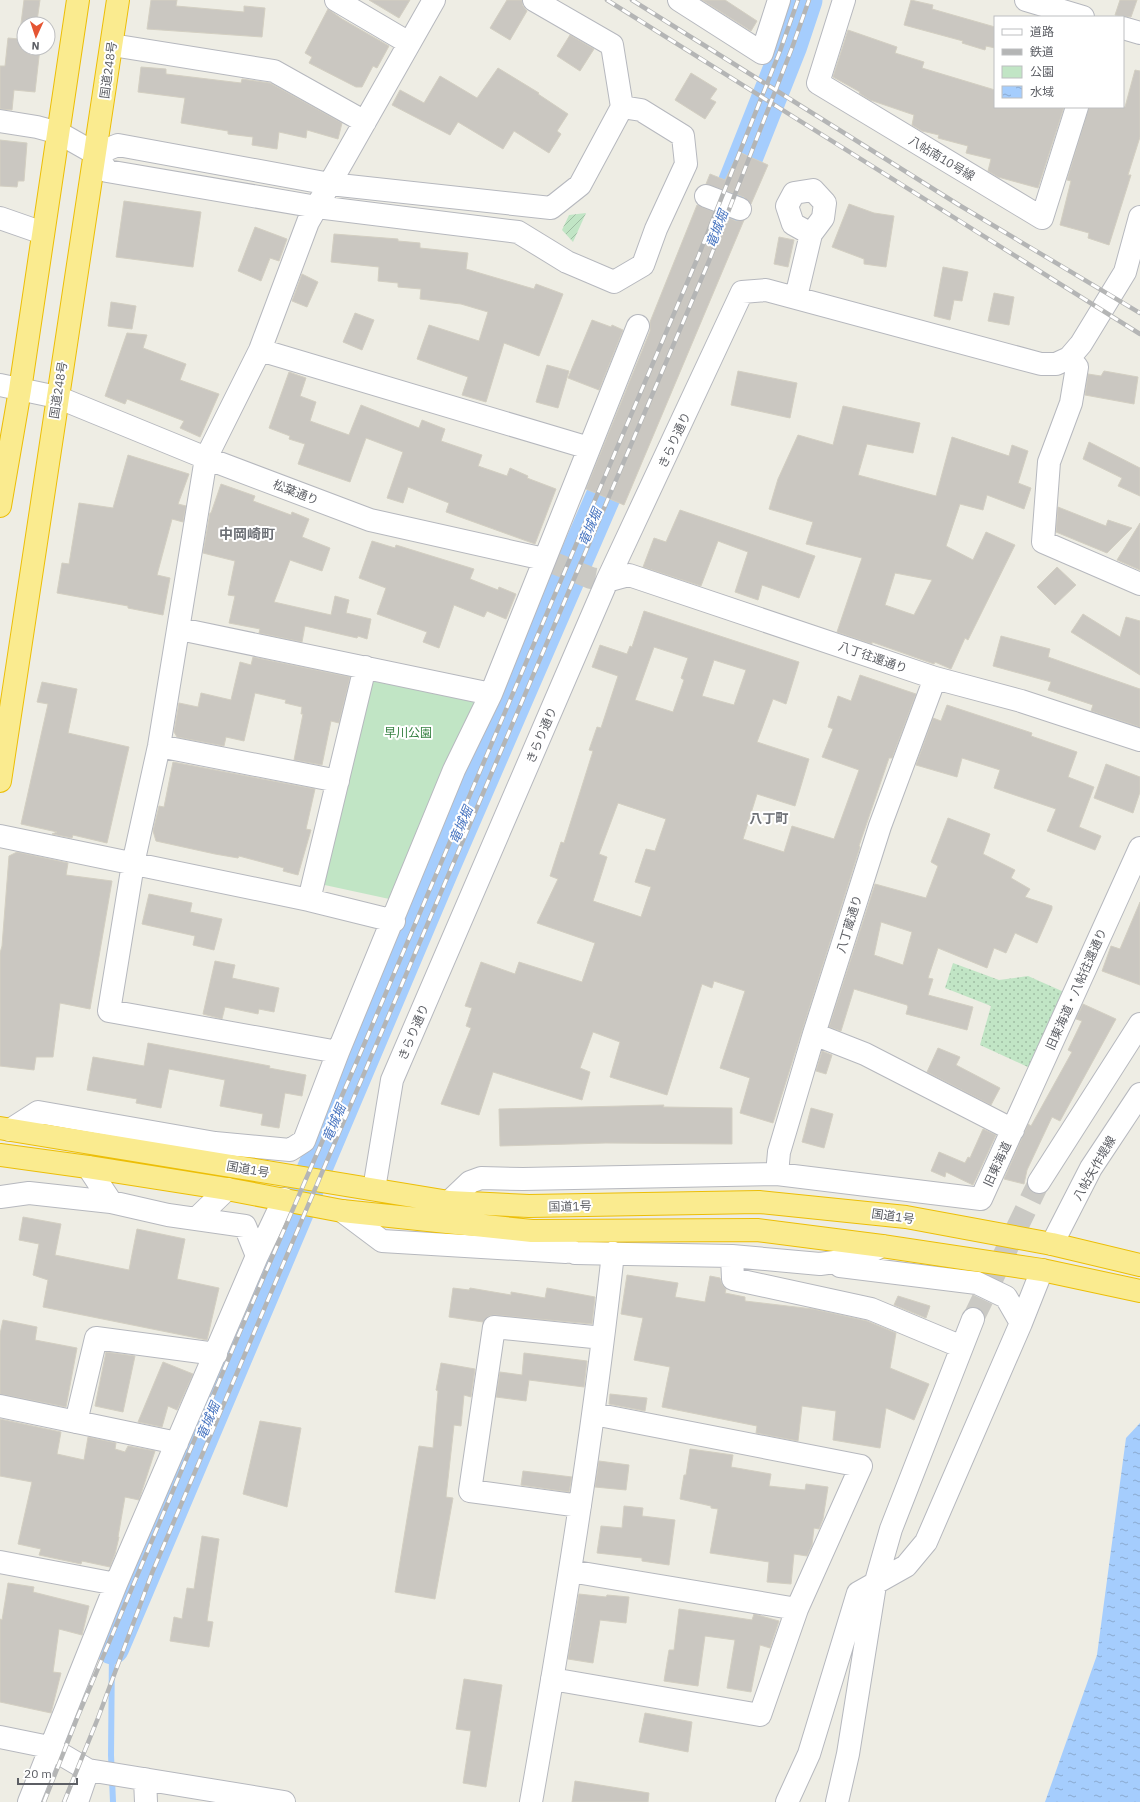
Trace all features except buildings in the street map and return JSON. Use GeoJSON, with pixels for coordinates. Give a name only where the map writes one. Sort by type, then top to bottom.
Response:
{"type":"FeatureCollection","features":[{"type":"Feature","properties":{"kind":"highway"},"geometry":{"type":"LineString","coordinates":[[0,506],[10,387],[43,233],[78,0]]}},
{"type":"Feature","properties":{"kind":"highway","name":"国道248号"},"geometry":{"type":"LineString","coordinates":[[0,781],[57,397],[96,154],[118,0]]}},
{"type":"Feature","properties":{"kind":"highway","name":"国道1号"},"geometry":{"type":"LineString","coordinates":[[5,1129],[448,1202],[529,1206],[759,1202],[906,1217],[1052,1244],[1140,1265]]}},
{"type":"Feature","properties":{"kind":"highway","name":"国道1号"},"geometry":{"type":"LineString","coordinates":[[0,1155],[227,1189],[342,1211],[532,1231],[758,1230],[882,1246],[1042,1270],[1140,1292]]}},
{"type":"Feature","properties":{"kind":"street"},"geometry":{"type":"LineString","coordinates":[[336,0],[410,43]]}},
{"type":"Feature","properties":{"kind":"street"},"geometry":{"type":"LineString","coordinates":[[338,1052],[109,1011],[134,864],[160,746],[180,629],[206,458],[260,350],[308,222],[318,207],[434,0]]}},
{"type":"Feature","properties":{"kind":"street"},"geometry":{"type":"LineString","coordinates":[[96,154],[118,145],[330,184],[551,208],[580,185],[622,107],[612,45],[534,0]]}},
{"type":"Feature","properties":{"kind":"street"},"geometry":{"type":"LineString","coordinates":[[679,0],[762,53],[779,0]]}},
{"type":"Feature","properties":{"kind":"street","name":"八帖南10号線"},"geometry":{"type":"LineString","coordinates":[[844,0],[818,83],[1042,218],[1076,108]]}},
{"type":"Feature","properties":{"kind":"street"},"geometry":{"type":"LineString","coordinates":[[1026,0],[1080,16]]}},
{"type":"Feature","properties":{"kind":"street"},"geometry":{"type":"LineString","coordinates":[[1124,28],[1140,33]]}},
{"type":"Feature","properties":{"kind":"street"},"geometry":{"type":"LineString","coordinates":[[112,45],[274,71],[365,122]]}},
{"type":"Feature","properties":{"kind":"street"},"geometry":{"type":"LineString","coordinates":[[0,121],[37,127],[59,133],[96,154],[106,171],[318,207],[518,232],[568,262],[614,282],[643,265],[656,229],[686,164],[683,136],[641,110],[622,107]]}},
{"type":"Feature","properties":{"kind":"street"},"geometry":{"type":"LineString","coordinates":[[706,196],[740,209]]}},
{"type":"Feature","properties":{"kind":"street"},"geometry":{"type":"LineString","coordinates":[[811,234],[796,297],[1041,364],[1056,364],[1069,358],[1081,344],[1125,272],[1140,217]]}},
{"type":"Feature","properties":{"kind":"street"},"geometry":{"type":"LineString","coordinates":[[0,218],[43,233]]}},
{"type":"Feature","properties":{"kind":"street","name":"きらり通り"},"geometry":{"type":"LineString","coordinates":[[374,1189],[392,1080],[607,581],[742,292],[766,290],[796,297]]}},
{"type":"Feature","properties":{"kind":"street"},"geometry":{"type":"LineString","coordinates":[[5,1129],[38,1112],[215,1143],[290,1150],[304,1141],[338,1052],[394,921],[454,770],[492,694],[544,559],[638,326]]}},
{"type":"Feature","properties":{"kind":"street"},"geometry":{"type":"LineString","coordinates":[[260,350],[589,448]]}},
{"type":"Feature","properties":{"kind":"street"},"geometry":{"type":"LineString","coordinates":[[1069,358],[1077,367],[1071,402],[1049,462],[1044,542],[1140,584]]}},
{"type":"Feature","properties":{"kind":"street"},"geometry":{"type":"LineString","coordinates":[[10,387],[57,397]]}},
{"type":"Feature","properties":{"kind":"street","name":"松葉通り"},"geometry":{"type":"LineString","coordinates":[[57,397],[206,458],[370,520],[544,559]]}},
{"type":"Feature","properties":{"kind":"street","name":"八丁往還通り"},"geometry":{"type":"LineString","coordinates":[[607,581],[629,575],[936,678],[1022,701],[1140,740]]}},
{"type":"Feature","properties":{"kind":"street"},"geometry":{"type":"LineString","coordinates":[[180,629],[492,694]]}},
{"type":"Feature","properties":{"kind":"street"},"geometry":{"type":"LineString","coordinates":[[309,900],[365,667]]}},
{"type":"Feature","properties":{"kind":"street","name":"八丁蔵通り"},"geometry":{"type":"LineString","coordinates":[[777,1174],[779,1152],[814,1034],[880,826],[936,678]]}},
{"type":"Feature","properties":{"kind":"street"},"geometry":{"type":"LineString","coordinates":[[160,746],[338,781]]}},
{"type":"Feature","properties":{"kind":"street"},"geometry":{"type":"LineString","coordinates":[[0,836],[309,900],[394,921]]}},
{"type":"Feature","properties":{"kind":"street","name":"旧東海道・八帖往還通り"},"geometry":{"type":"LineString","coordinates":[[1013,1130],[1140,848]]}},
{"type":"Feature","properties":{"kind":"street"},"geometry":{"type":"LineString","coordinates":[[1039,1182],[1140,1024]]}},
{"type":"Feature","properties":{"kind":"street"},"geometry":{"type":"LineString","coordinates":[[814,1034],[865,1054],[1013,1130]]}},
{"type":"Feature","properties":{"kind":"street","name":"八帖矢作堤線"},"geometry":{"type":"LineString","coordinates":[[1052,1244],[1091,1168],[1140,1094]]}},
{"type":"Feature","properties":{"kind":"street"},"geometry":{"type":"LineString","coordinates":[[78,1141],[109,1124]]}},
{"type":"Feature","properties":{"kind":"street","name":"旧東海道"},"geometry":{"type":"LineString","coordinates":[[859,1185],[981,1199],[1013,1130]]}},
{"type":"Feature","properties":{"kind":"street"},"geometry":{"type":"LineString","coordinates":[[215,1143],[231,1166]]}},
{"type":"Feature","properties":{"kind":"street"},"geometry":{"type":"LineString","coordinates":[[88,1167],[111,1202]]}},
{"type":"Feature","properties":{"kind":"street"},"geometry":{"type":"LineString","coordinates":[[448,1202],[470,1182],[481,1178],[523,1179],[777,1174],[859,1185],[876,1214]]}},
{"type":"Feature","properties":{"kind":"street"},"geometry":{"type":"LineString","coordinates":[[196,1219],[227,1189]]}},
{"type":"Feature","properties":{"kind":"street"},"geometry":{"type":"LineString","coordinates":[[0,1197],[29,1193],[111,1202],[196,1219],[245,1226],[257,1256]]}},
{"type":"Feature","properties":{"kind":"street"},"geometry":{"type":"LineString","coordinates":[[28,1802],[116,1584],[257,1256],[284,1199]]}},
{"type":"Feature","properties":{"kind":"street"},"geometry":{"type":"LineString","coordinates":[[342,1211],[382,1241],[575,1253],[732,1256],[820,1264],[977,1283],[1006,1297],[1021,1323]]}},
{"type":"Feature","properties":{"kind":"street"},"geometry":{"type":"LineString","coordinates":[[532,1231],[575,1253]]}},
{"type":"Feature","properties":{"kind":"street"},"geometry":{"type":"LineString","coordinates":[[820,1264],[856,1259],[882,1246]]}},
{"type":"Feature","properties":{"kind":"street"},"geometry":{"type":"LineString","coordinates":[[531,1802],[570,1571],[594,1414],[613,1253]]}},
{"type":"Feature","properties":{"kind":"street"},"geometry":{"type":"LineString","coordinates":[[732,1256],[733,1279],[871,1309],[962,1347]]}},
{"type":"Feature","properties":{"kind":"street"},"geometry":{"type":"LineString","coordinates":[[787,1802],[809,1754],[858,1593],[875,1585],[906,1566],[926,1542],[1021,1323],[1042,1270]]}},
{"type":"Feature","properties":{"kind":"street"},"geometry":{"type":"LineString","coordinates":[[837,1802],[848,1754],[875,1585],[891,1529],[973,1319]]}},
{"type":"Feature","properties":{"kind":"street"},"geometry":{"type":"LineString","coordinates":[[580,1506],[470,1491],[494,1327],[603,1338]]}},
{"type":"Feature","properties":{"kind":"street"},"geometry":{"type":"LineString","coordinates":[[76,1422],[96,1338],[216,1354]]}},
{"type":"Feature","properties":{"kind":"street"},"geometry":{"type":"LineString","coordinates":[[0,1406],[177,1443]]}},
{"type":"Feature","properties":{"kind":"street"},"geometry":{"type":"LineString","coordinates":[[552,1679],[760,1715],[797,1609],[861,1466],[594,1414]]}},
{"type":"Feature","properties":{"kind":"street"},"geometry":{"type":"LineString","coordinates":[[0,1562],[116,1584]]}},
{"type":"Feature","properties":{"kind":"street"},"geometry":{"type":"LineString","coordinates":[[570,1571],[797,1609]]}},
{"type":"Feature","properties":{"kind":"street"},"geometry":{"type":"LineString","coordinates":[[0,1737],[49,1747],[88,1770],[284,1802]]}},
{"type":"Feature","properties":{"kind":"street"},"geometry":{"type":"LineString","coordinates":[[79,1800],[88,1770]]}},
{"type":"Feature","properties":{"kind":"street"},"geometry":{"type":"LineString","coordinates":[[145,1779],[146,1802]]}},
{"type":"Feature","properties":{"kind":"green space"},"geometry":{"type":"Polygon","coordinates":[[[586,213],[573,242],[562,230],[569,215],[586,213]]]}},
{"type":"Feature","properties":{"kind":"green space","name":"早川公園"},"geometry":{"type":"Polygon","coordinates":[[[369,672],[479,694],[394,900],[320,884],[369,672]]]}},
{"type":"Feature","properties":{"kind":"green space"},"geometry":{"type":"Polygon","coordinates":[[[953,963],[999,980],[1028,976],[1064,992],[1030,1068],[980,1045],[991,1006],[945,988],[953,963]]]}},
{"type":"Feature","properties":{"kind":"water"},"geometry":{"type":"Polygon","coordinates":[[[1140,1423],[1140,1802],[1045,1802],[1097,1655],[1126,1438],[1140,1423]]]}},
{"type":"Feature","properties":{"kind":"waterway","name":"竜城堀"},"geometry":{"type":"LineString","coordinates":[[713,239],[790,45],[805,0]]}},
{"type":"Feature","properties":{"kind":"waterway","name":"竜城堀"},"geometry":{"type":"LineString","coordinates":[[112,1647],[443,866],[622,453]]}},
{"type":"Feature","properties":{"kind":"waterway"},"geometry":{"type":"LineString","coordinates":[[112,1647],[111,1755],[113,1802]]}},
{"type":"Feature","properties":{"kind":"tunnel"},"geometry":{"type":"LineString","coordinates":[[544,559],[591,578],[607,581]]}},
{"type":"Feature","properties":{"kind":"tunnel"},"geometry":{"type":"LineString","coordinates":[[973,1319],[1039,1182]]}},
{"type":"Feature","properties":{"kind":"railway"},"geometry":{"type":"LineString","coordinates":[[607,0],[1140,334]]}},
{"type":"Feature","properties":{"kind":"railway"},"geometry":{"type":"LineString","coordinates":[[632,0],[959,205],[1140,313]]}},
{"type":"Feature","properties":{"kind":"railway"},"geometry":{"type":"LineString","coordinates":[[44,1802],[78,1716],[239,1334],[360,1054],[698,257],[780,51],[798,0]]}},
{"type":"Feature","properties":{"kind":"railway"},"geometry":{"type":"LineString","coordinates":[[64,1802],[98,1718],[152,1573],[709,261],[792,48],[809,0]]}},
{"type":"Feature","properties":{"kind":"district","name":"中岡崎町"},"geometry":{"type":"Point","coordinates":[247,534]}},
{"type":"Feature","properties":{"kind":"district","name":"八丁町"},"geometry":{"type":"Point","coordinates":[769,818]}}]}
